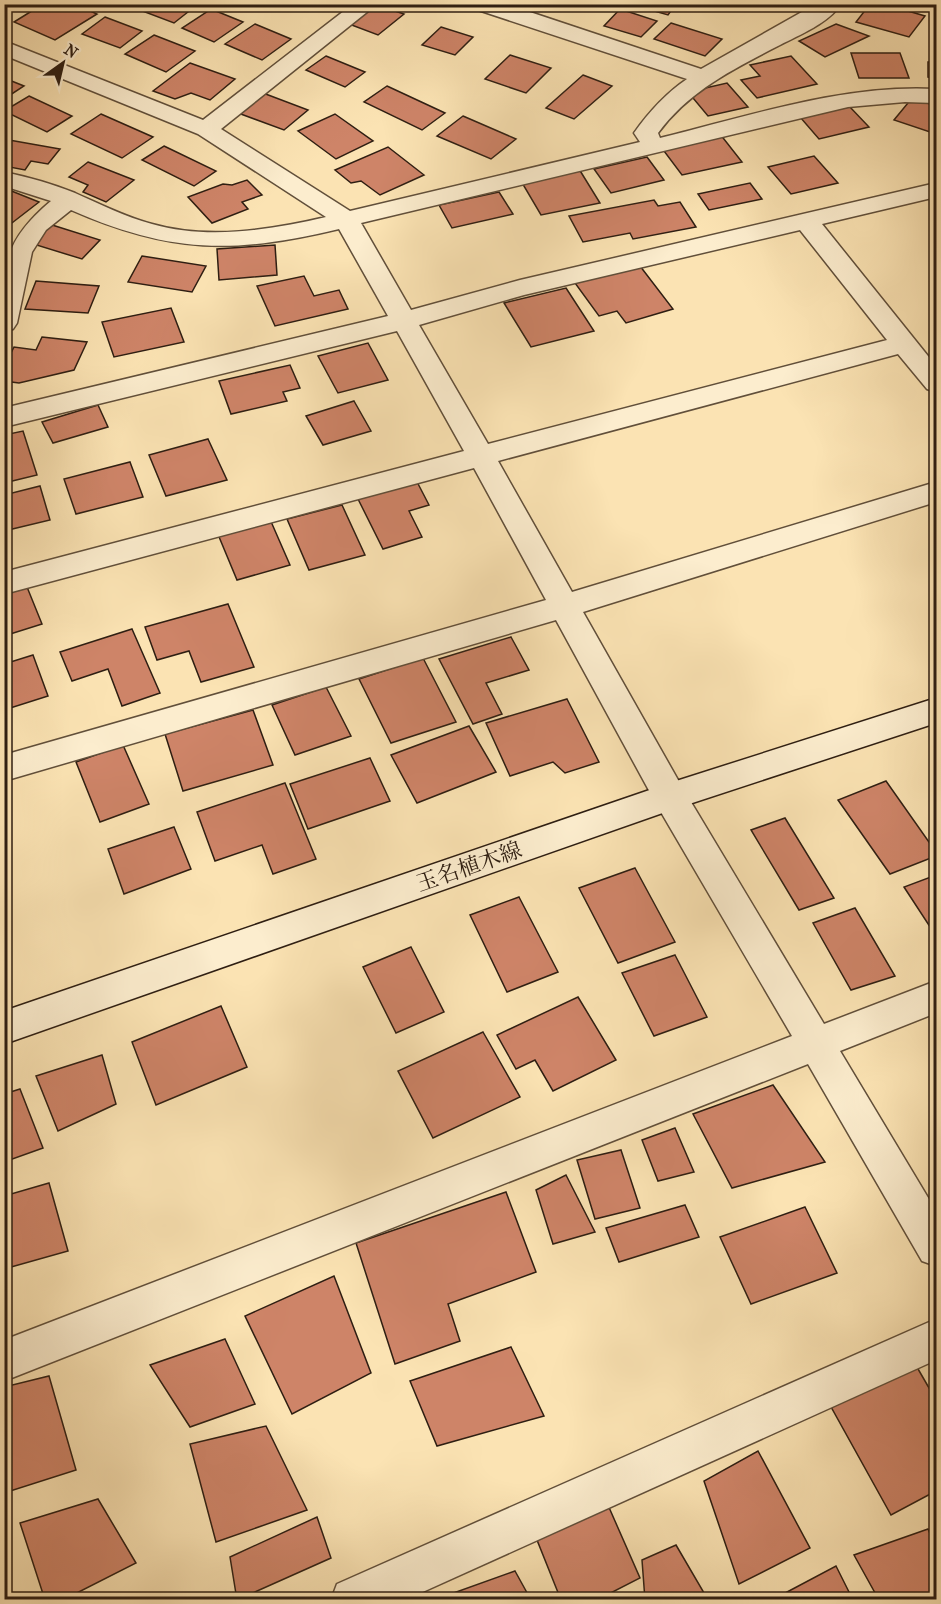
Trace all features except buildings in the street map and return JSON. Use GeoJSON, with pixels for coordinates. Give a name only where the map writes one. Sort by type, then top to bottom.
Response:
{"type":"FeatureCollection","features":[{"type":"Feature","properties":{"kind":"street"},"geometry":{"type":"LineString","coordinates":[[206,129],[367,4]]}},
{"type":"Feature","properties":{"kind":"street"},"geometry":{"type":"LineString","coordinates":[[483,4],[705,78]]}},
{"type":"Feature","properties":{"kind":"street"},"geometry":{"type":"LineString","coordinates":[[654,147],[646,133],[659,112],[686,89],[810,21],[831,4]]}},
{"type":"Feature","properties":{"kind":"street"},"geometry":{"type":"LineString","coordinates":[[4,47],[206,129],[346,219],[402,321],[480,454],[670,797],[936,1247]]}},
{"type":"Feature","properties":{"kind":"street"},"geometry":{"type":"LineString","coordinates":[[4,179],[50,190],[109,218],[151,232],[193,238],[239,239],[289,233],[848,100],[905,95],[936,96]]}},
{"type":"Feature","properties":{"kind":"street"},"geometry":{"type":"LineString","coordinates":[[4,418],[402,321],[520,288],[936,190]]}},
{"type":"Feature","properties":{"kind":"street"},"geometry":{"type":"LineString","coordinates":[[4,323],[20,252],[37,225],[69,199]]}},
{"type":"Feature","properties":{"kind":"street"},"geometry":{"type":"LineString","coordinates":[[805,220],[936,383]]}},
{"type":"Feature","properties":{"kind":"street"},"geometry":{"type":"LineString","coordinates":[[4,583],[480,454],[903,344]]}},
{"type":"Feature","properties":{"kind":"street"},"geometry":{"type":"LineString","coordinates":[[4,768],[564,606],[936,492]]}},
{"type":"Feature","properties":{"kind":"street","name":"玉名植木線"},"geometry":{"type":"LineString","coordinates":[[4,1028],[670,797],[936,711]]}},
{"type":"Feature","properties":{"kind":"street"},"geometry":{"type":"LineString","coordinates":[[4,1361],[815,1042],[936,997]]}},
{"type":"Feature","properties":{"kind":"street"},"geometry":{"type":"LineString","coordinates":[[353,1599],[936,1339]]}}]}
